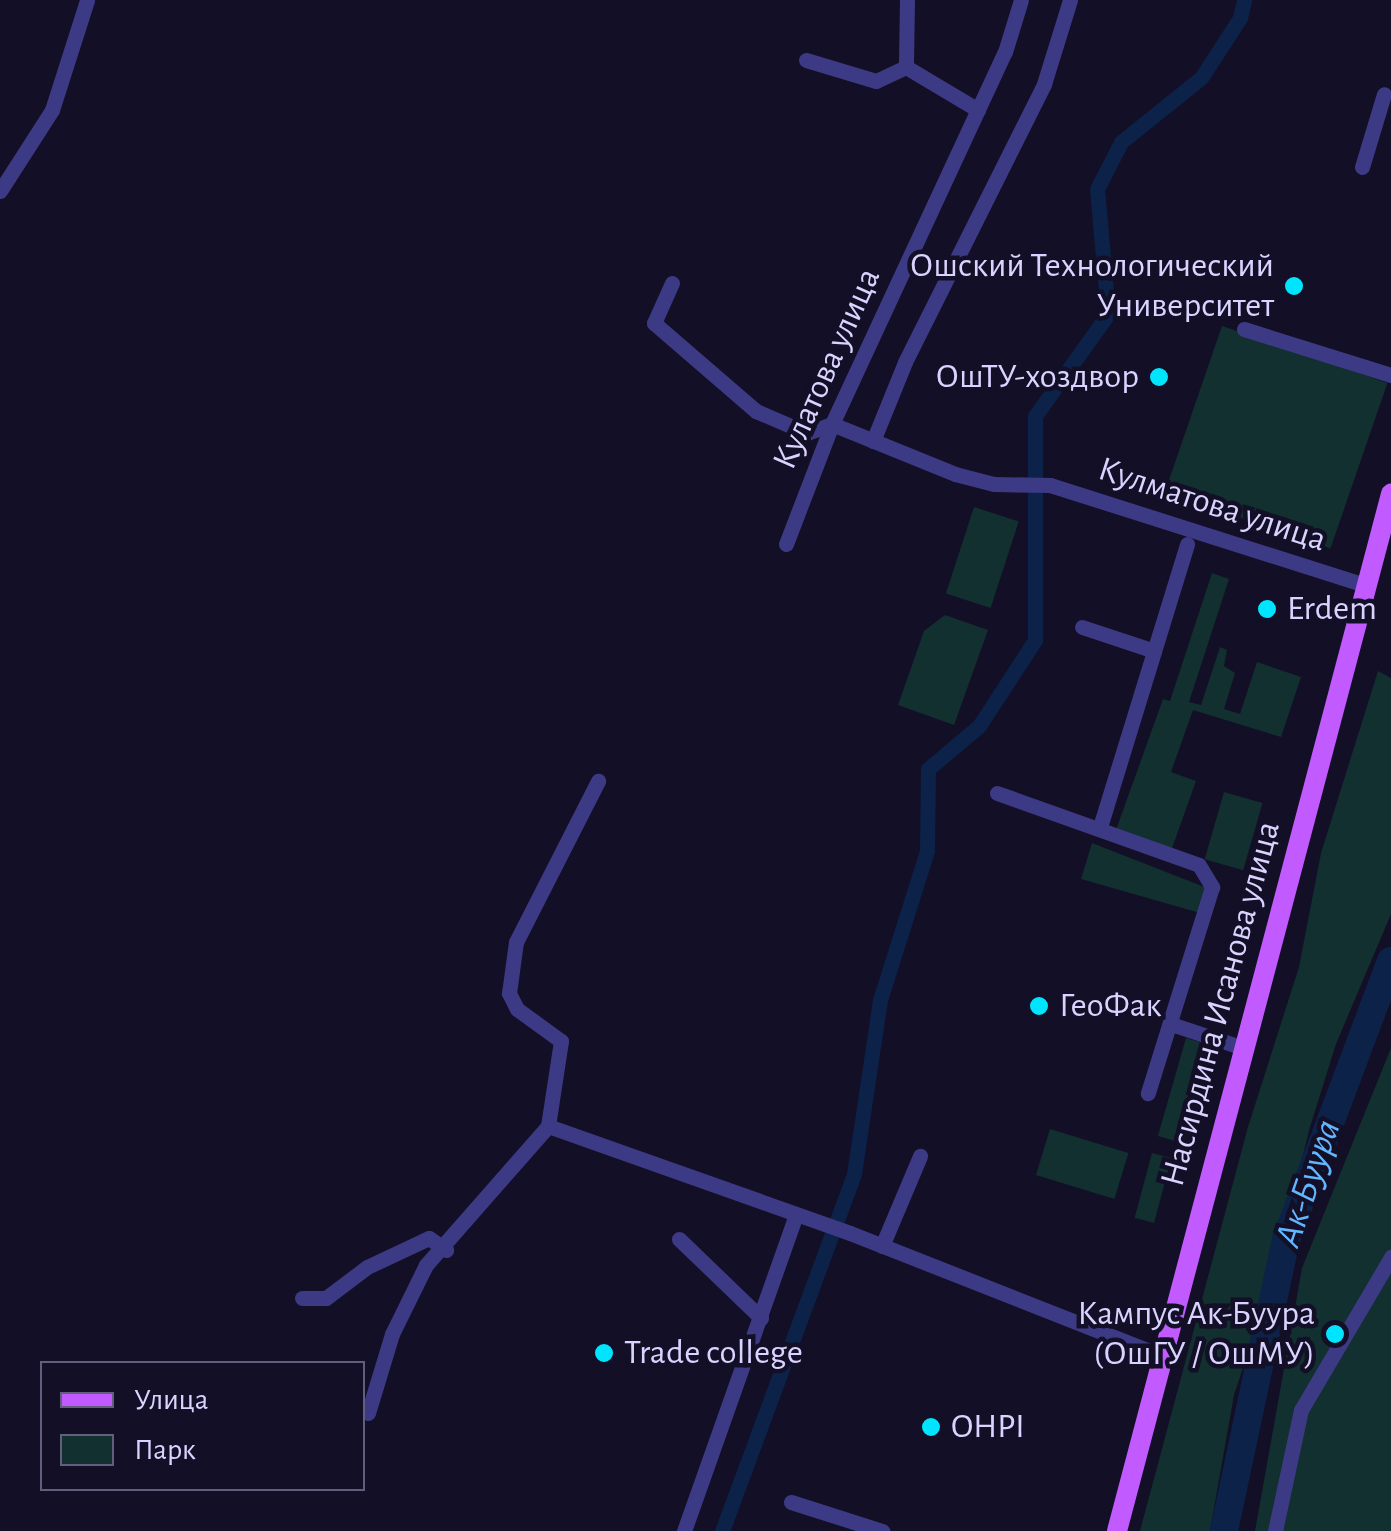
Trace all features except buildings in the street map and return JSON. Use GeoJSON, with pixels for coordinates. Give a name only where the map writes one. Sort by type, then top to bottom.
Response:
{"type":"FeatureCollection","features":[{"type":"Feature","properties":{"kind":"main road","name":"Насирдина Исанова улица"},"geometry":{"type":"LineString","coordinates":[[1117,1531],[1391,494]]}},
{"type":"Feature","properties":{"kind":"street"},"geometry":{"type":"LineString","coordinates":[[0,190],[52,110],[87,0]]}},
{"type":"Feature","properties":{"kind":"street"},"geometry":{"type":"LineString","coordinates":[[906,68],[907,0]]}},
{"type":"Feature","properties":{"kind":"street","name":"Кулатова улица"},"geometry":{"type":"LineString","coordinates":[[786,544],[832,424],[978,110],[1021,0]]}},
{"type":"Feature","properties":{"kind":"street"},"geometry":{"type":"LineString","coordinates":[[873,441],[905,362],[1044,84],[1070,0]]}},
{"type":"Feature","properties":{"kind":"street"},"geometry":{"type":"LineString","coordinates":[[806,60],[876,81],[906,68]]}},
{"type":"Feature","properties":{"kind":"street"},"geometry":{"type":"LineString","coordinates":[[906,68],[978,110]]}},
{"type":"Feature","properties":{"kind":"street"},"geometry":{"type":"LineString","coordinates":[[1362,166],[1384,94]]}},
{"type":"Feature","properties":{"kind":"street"},"geometry":{"type":"LineString","coordinates":[[1373,132],[1391,137]]}},
{"type":"Feature","properties":{"kind":"street"},"geometry":{"type":"LineString","coordinates":[[672,283],[654,323],[756,411],[807,433],[832,424]]}},
{"type":"Feature","properties":{"kind":"street"},"geometry":{"type":"LineString","coordinates":[[1244,329],[1391,376]]}},
{"type":"Feature","properties":{"kind":"street","name":"Кулматова улица"},"geometry":{"type":"LineString","coordinates":[[832,424],[994,484],[1041,484],[1365,585]]}},
{"type":"Feature","properties":{"kind":"street"},"geometry":{"type":"LineString","coordinates":[[1100,827],[1187,544]]}},
{"type":"Feature","properties":{"kind":"street"},"geometry":{"type":"LineString","coordinates":[[1082,626],[1154,651]]}},
{"type":"Feature","properties":{"kind":"street"},"geometry":{"type":"LineString","coordinates":[[368,1413],[392,1334],[426,1265],[446,1250],[548,1126],[561,1041],[517,1009],[509,993],[516,942],[598,781]]}},
{"type":"Feature","properties":{"kind":"street"},"geometry":{"type":"LineString","coordinates":[[997,793],[1200,865],[1212,888],[1148,1094]]}},
{"type":"Feature","properties":{"kind":"street"},"geometry":{"type":"LineString","coordinates":[[1171,1024],[1243,1048]]}},
{"type":"Feature","properties":{"kind":"street"},"geometry":{"type":"LineString","coordinates":[[548,1126],[794,1217],[821,1222],[1162,1356]]}},
{"type":"Feature","properties":{"kind":"street"},"geometry":{"type":"LineString","coordinates":[[882,1246],[920,1156]]}},
{"type":"Feature","properties":{"kind":"street"},"geometry":{"type":"LineString","coordinates":[[684,1531],[794,1217]]}},
{"type":"Feature","properties":{"kind":"street"},"geometry":{"type":"LineString","coordinates":[[302,1298],[326,1298],[367,1267],[428,1238],[446,1250]]}},
{"type":"Feature","properties":{"kind":"street"},"geometry":{"type":"LineString","coordinates":[[679,1239],[761,1318]]}},
{"type":"Feature","properties":{"kind":"street"},"geometry":{"type":"LineString","coordinates":[[1275,1531],[1301,1410],[1391,1257]]}},
{"type":"Feature","properties":{"kind":"street"},"geometry":{"type":"LineString","coordinates":[[791,1502],[878,1530]]}},
{"type":"Feature","properties":{"kind":"green space"},"geometry":{"type":"Polygon","coordinates":[[[1222,326],[1387,383],[1330,548],[1165,491],[1222,326]]]}},
{"type":"Feature","properties":{"kind":"green space"},"geometry":{"type":"Polygon","coordinates":[[[974,507],[1019,522],[991,608],[946,594],[974,507]]]}},
{"type":"Feature","properties":{"kind":"green space"},"geometry":{"type":"Polygon","coordinates":[[[1212,573],[1229,579],[1189,702],[1201,705],[1220,647],[1227,650],[1224,666],[1235,673],[1224,709],[1240,714],[1257,662],[1301,677],[1281,737],[1193,710],[1171,772],[1196,781],[1171,851],[1116,830],[1163,699],[1170,701],[1212,573]]]}},
{"type":"Feature","properties":{"kind":"green space"},"geometry":{"type":"Polygon","coordinates":[[[945,615],[988,630],[954,725],[898,705],[924,631],[945,615]]]}},
{"type":"Feature","properties":{"kind":"green space"},"geometry":{"type":"Polygon","coordinates":[[[1378,671],[1391,678],[1391,914],[1336,1044],[1310,1127],[1270,1286],[1234,1395],[1210,1531],[1140,1531],[1248,1127],[1299,967],[1321,853],[1378,671]]]}},
{"type":"Feature","properties":{"kind":"green space"},"geometry":{"type":"Polygon","coordinates":[[[1224,792],[1262,803],[1243,870],[1205,859],[1224,792]]]}},
{"type":"Feature","properties":{"kind":"green space"},"geometry":{"type":"Polygon","coordinates":[[[1092,843],[1207,888],[1200,913],[1081,879],[1092,843]]]}},
{"type":"Feature","properties":{"kind":"green space"},"geometry":{"type":"Polygon","coordinates":[[[1186,1038],[1203,1043],[1175,1141],[1158,1136],[1186,1038]]]}},
{"type":"Feature","properties":{"kind":"green space","name":"Кампус Ак-Буура (ОшГУ / ОшМУ)"},"geometry":{"type":"Polygon","coordinates":[[[1391,1048],[1391,1531],[1255,1531],[1302,1268],[1391,1048]]]}},
{"type":"Feature","properties":{"kind":"green space"},"geometry":{"type":"Polygon","coordinates":[[[1050,1129],[1128,1153],[1114,1199],[1036,1175],[1050,1129]]]}},
{"type":"Feature","properties":{"kind":"green space"},"geometry":{"type":"Polygon","coordinates":[[[1152,1153],[1171,1158],[1154,1223],[1135,1218],[1152,1153]]]}},
{"type":"Feature","properties":{"kind":"waterway"},"geometry":{"type":"LineString","coordinates":[[722,1531],[854,1174],[880,1000],[927,851],[928,769],[979,726],[1035,640],[1035,416],[1108,314],[1097,189],[1121,142],[1201,78],[1240,18],[1244,0]]}},
{"type":"Feature","properties":{"kind":"waterway","name":"Ак-Буура"},"geometry":{"type":"LineString","coordinates":[[1224,1531],[1286,1240],[1391,961]]}},
{"type":"Feature","properties":{"kind":"place","name":"Ошский Технологический Университет"},"geometry":{"type":"Point","coordinates":[1294,286]}},
{"type":"Feature","properties":{"kind":"place","name":"ОшТУ-хоздвор"},"geometry":{"type":"Point","coordinates":[1159,377]}},
{"type":"Feature","properties":{"kind":"place","name":"Erdem"},"geometry":{"type":"Point","coordinates":[1267,609]}},
{"type":"Feature","properties":{"kind":"place","name":"ГеоФак"},"geometry":{"type":"Point","coordinates":[1039,1006]}},
{"type":"Feature","properties":{"kind":"place","name":"Кампус Ак-Буура (ОшГУ / ОшМУ)"},"geometry":{"type":"Point","coordinates":[1335,1334]}},
{"type":"Feature","properties":{"kind":"place","name":"Trade college"},"geometry":{"type":"Point","coordinates":[604,1353]}},
{"type":"Feature","properties":{"kind":"place","name":"OHPI"},"geometry":{"type":"Point","coordinates":[931,1427]}}]}
